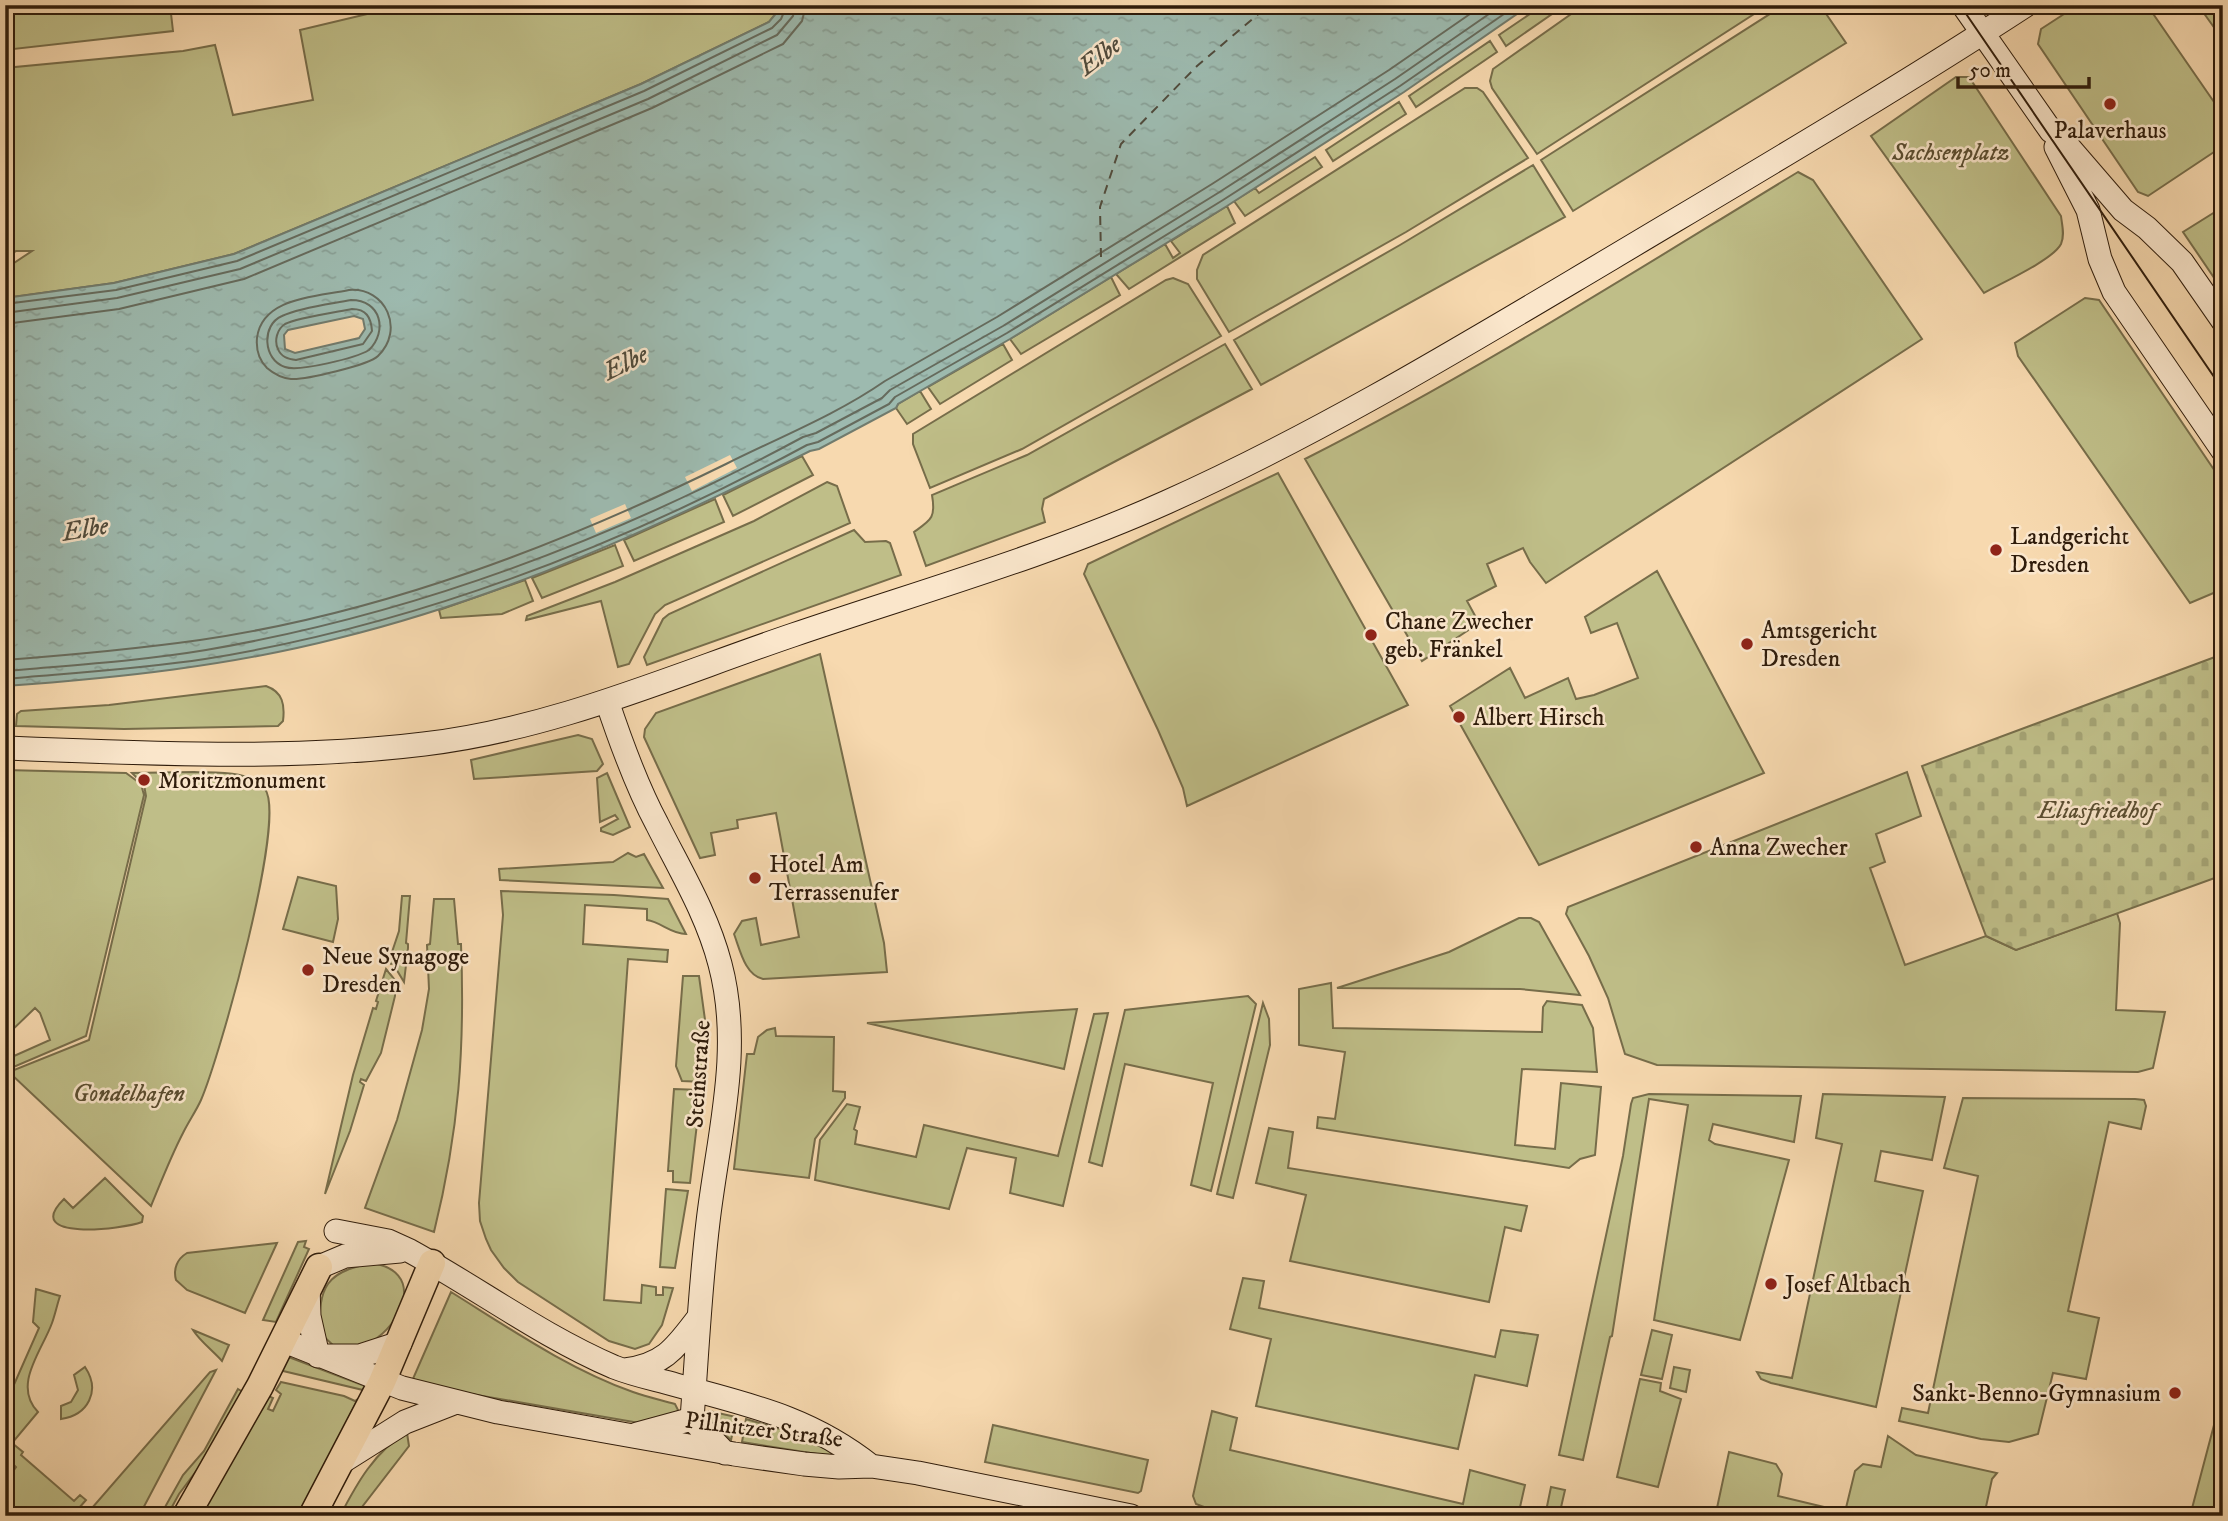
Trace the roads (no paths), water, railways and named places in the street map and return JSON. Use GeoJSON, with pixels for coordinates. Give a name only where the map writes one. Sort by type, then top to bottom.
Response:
{"type":"FeatureCollection","features":[{"type":"Feature","properties":{"kind":"main road"},"geometry":{"type":"LineString","coordinates":[[1964,5],[2051,131],[2060,137],[2123,210],[2147,228],[2182,262],[2223,321]]}},
{"type":"Feature","properties":{"kind":"main road"},"geometry":{"type":"LineString","coordinates":[[5,748],[228,755],[338,752],[427,744],[467,737],[607,701],[789,636],[1068,544],[1170,501],[1284,444],[1429,365],[1860,111],[2026,5]]}},
{"type":"Feature","properties":{"kind":"main road"},"geometry":{"type":"LineString","coordinates":[[2051,131],[2053,142],[2088,210],[2100,259],[2114,292],[2223,451]]}},
{"type":"Feature","properties":{"kind":"main road","name":"Steinstraße"},"geometry":{"type":"LineString","coordinates":[[607,701],[638,784],[710,930],[726,990],[730,1028],[729,1076],[708,1222],[692,1419]]}},
{"type":"Feature","properties":{"kind":"main road","name":"Pillnitzer Straße"},"geometry":{"type":"LineString","coordinates":[[336,1231],[388,1241],[421,1257],[565,1343],[622,1370],[768,1410],[848,1448],[871,1466]]}},
{"type":"Feature","properties":{"kind":"main road"},"geometry":{"type":"LineString","coordinates":[[186,1516],[260,1386],[314,1277],[345,1256],[371,1252],[421,1257],[400,1343],[312,1516]]}},
{"type":"Feature","properties":{"kind":"main road"},"geometry":{"type":"LineString","coordinates":[[314,1277],[309,1316],[318,1356],[359,1356],[400,1343]]}},
{"type":"Feature","properties":{"kind":"main road"},"geometry":{"type":"LineString","coordinates":[[622,1370],[646,1367],[665,1356],[676,1347],[699,1317]]}},
{"type":"Feature","properties":{"kind":"main road","name":"Pillnitzer Straße"},"geometry":{"type":"LineString","coordinates":[[282,1340],[382,1382],[456,1402],[725,1453],[816,1465],[871,1466]]}},
{"type":"Feature","properties":{"kind":"main road"},"geometry":{"type":"LineString","coordinates":[[340,1463],[405,1422],[456,1402]]}},
{"type":"Feature","properties":{"kind":"main road"},"geometry":{"type":"LineString","coordinates":[[627,1436],[692,1419],[725,1453]]}},
{"type":"Feature","properties":{"kind":"main road"},"geometry":{"type":"LineString","coordinates":[[871,1466],[971,1482],[1131,1516]]}},
{"type":"Feature","properties":{"kind":"water","name":"Elbe"},"geometry":{"type":"Polygon","coordinates":[[[783,5],[1530,5],[1404,92],[1227,206],[898,404],[896,408],[819,449],[638,533],[521,581],[461,602],[298,648],[174,670],[5,686],[5,298],[114,283],[234,254],[641,84],[769,22],[783,5]],[[354,316],[288,330],[284,335],[285,349],[295,353],[359,338],[365,329],[363,319],[354,316]]]}},
{"type":"Feature","properties":{"kind":"tram line"},"geometry":{"type":"LineString","coordinates":[[1960,5],[2223,390]]}},
{"type":"Feature","properties":{"kind":"place","name":"Palaverhaus"},"geometry":{"type":"Point","coordinates":[2110,104]}},
{"type":"Feature","properties":{"kind":"place","name":"Landgericht Dresden"},"geometry":{"type":"Point","coordinates":[1996,550]}},
{"type":"Feature","properties":{"kind":"place","name":"Chane Zwecher geb. Fränkel"},"geometry":{"type":"Point","coordinates":[1371,635]}},
{"type":"Feature","properties":{"kind":"place","name":"Amtsgericht Dresden"},"geometry":{"type":"Point","coordinates":[1747,644]}},
{"type":"Feature","properties":{"kind":"place","name":"Albert Hirsch"},"geometry":{"type":"Point","coordinates":[1459,717]}},
{"type":"Feature","properties":{"kind":"place","name":"Moritzmonument"},"geometry":{"type":"Point","coordinates":[144,780]}},
{"type":"Feature","properties":{"kind":"place","name":"Anna Zwecher"},"geometry":{"type":"Point","coordinates":[1696,847]}},
{"type":"Feature","properties":{"kind":"place","name":"Hotel Am Terrassenufer"},"geometry":{"type":"Point","coordinates":[755,878]}},
{"type":"Feature","properties":{"kind":"place","name":"Neue Synagoge Dresden"},"geometry":{"type":"Point","coordinates":[308,970]}},
{"type":"Feature","properties":{"kind":"place","name":"Josef Altbach"},"geometry":{"type":"Point","coordinates":[1771,1284]}},
{"type":"Feature","properties":{"kind":"place","name":"Sankt-Benno-Gymnasium"},"geometry":{"type":"Point","coordinates":[2175,1393]}},
{"type":"Feature","properties":{"kind":"park label","name":"Sachsenplatz"},"geometry":{"type":"Point","coordinates":[1951,152]}},
{"type":"Feature","properties":{"kind":"park label","name":"Eliasfriedhof"},"geometry":{"type":"Point","coordinates":[2097,810]}},
{"type":"Feature","properties":{"kind":"park label","name":"Gondelhafen"},"geometry":{"type":"Point","coordinates":[129,1093]}}]}
